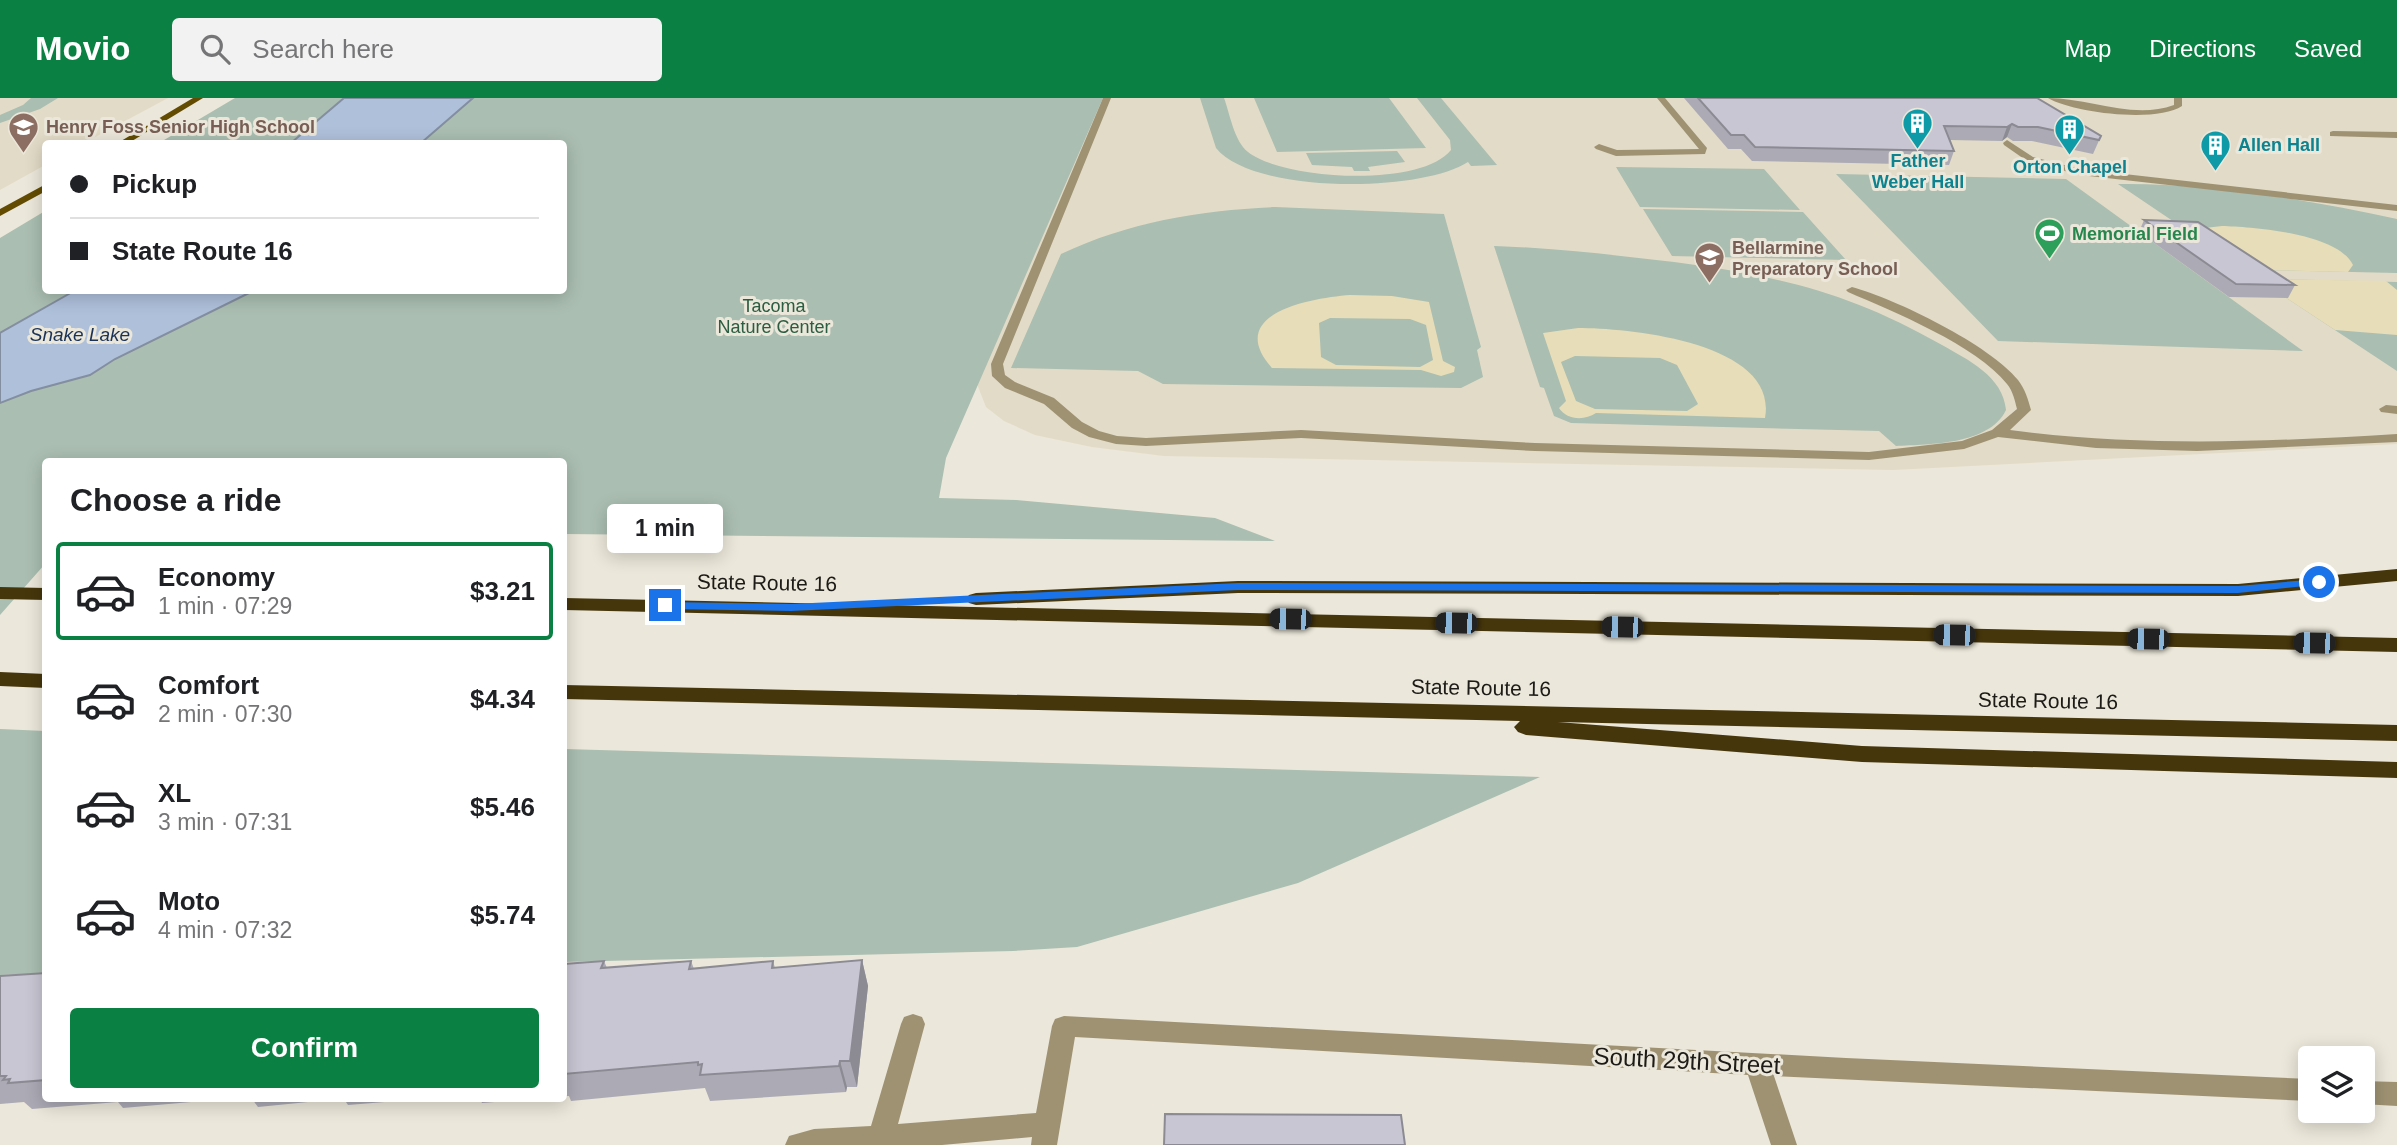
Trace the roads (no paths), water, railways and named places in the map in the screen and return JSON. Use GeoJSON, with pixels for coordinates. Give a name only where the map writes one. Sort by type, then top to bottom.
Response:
{"type":"FeatureCollection","features":[{"type":"Feature","properties":{"kind":"highway"},"geometry":{"type":"LineString","coordinates":[[791,608],[1238,587],[2238,590],[2397,575]]}},
{"type":"Feature","properties":{"kind":"highway"},"geometry":{"type":"LineString","coordinates":[[0,593],[42,594]]}},
{"type":"Feature","properties":{"kind":"highway","name":"State Route 16"},"geometry":{"type":"LineString","coordinates":[[567,604],[2397,645]]}},
{"type":"Feature","properties":{"kind":"highway"},"geometry":{"type":"LineString","coordinates":[[0,679],[42,681]]}},
{"type":"Feature","properties":{"kind":"highway","name":"State Route 16"},"geometry":{"type":"LineString","coordinates":[[567,692],[2397,733]]}},
{"type":"Feature","properties":{"kind":"highway"},"geometry":{"type":"LineString","coordinates":[[1307,709],[1862,754],[2397,770]]}},
{"type":"Feature","properties":{"kind":"main road"},"geometry":{"type":"LineString","coordinates":[[127,140],[199,98]]}},
{"type":"Feature","properties":{"kind":"main road"},"geometry":{"type":"LineString","coordinates":[[0,213],[42,189]]}},
{"type":"Feature","properties":{"kind":"street"},"geometry":{"type":"LineString","coordinates":[[1107,98],[998,364],[999,376],[1010,385],[1049,401],[1077,425],[1094,434],[1116,440],[1146,442],[1301,434],[1535,447],[1870,456],[1964,445],[1997,433],[2024,410],[2020,394],[2012,381],[1977,355],[1932,327],[1852,290]]}},
{"type":"Feature","properties":{"kind":"street"},"geometry":{"type":"LineString","coordinates":[[1599,147],[1616,153],[1695,154],[1704,151],[1661,98]]}},
{"type":"Feature","properties":{"kind":"street"},"geometry":{"type":"LineString","coordinates":[[2052,98],[2091,108],[2121,111],[2168,110],[2178,101]]}},
{"type":"Feature","properties":{"kind":"street"},"geometry":{"type":"LineString","coordinates":[[2333,134],[2397,135]]}},
{"type":"Feature","properties":{"kind":"street"},"geometry":{"type":"LineString","coordinates":[[2007,143],[2030,159],[2080,172],[2397,208]]}},
{"type":"Feature","properties":{"kind":"street"},"geometry":{"type":"LineString","coordinates":[[1997,433],[2071,443],[2122,446],[2397,438]]}},
{"type":"Feature","properties":{"kind":"street"},"geometry":{"type":"LineString","coordinates":[[879,1142],[913,1024]]}},
{"type":"Feature","properties":{"kind":"street","name":"South 29th Street"},"geometry":{"type":"LineString","coordinates":[[1046,1135],[1064,1026],[1758,1065],[2298,1089]]}},
{"type":"Feature","properties":{"kind":"street"},"geometry":{"type":"LineString","coordinates":[[1758,1065],[1784,1145]]}},
{"type":"Feature","properties":{"kind":"street"},"geometry":{"type":"LineString","coordinates":[[2375,1093],[2397,1094]]}},
{"type":"Feature","properties":{"kind":"street"},"geometry":{"type":"LineString","coordinates":[[798,1145],[814,1141],[879,1142],[1046,1135]]}},
{"type":"Feature","properties":{"kind":"water"},"geometry":{"type":"Polygon","coordinates":[[[344,98],[473,98],[424,140],[295,140],[344,98]]]}},
{"type":"Feature","properties":{"kind":"water","name":"Snake Lake"},"geometry":{"type":"Polygon","coordinates":[[[69,294],[247,294],[115,359],[90,375],[31,391],[0,403],[0,333],[69,294]]]}},
{"type":"Feature","properties":{"kind":"place","name":"Father Weber Hall"},"geometry":{"type":"Point","coordinates":[1918,150]}},
{"type":"Feature","properties":{"kind":"place","name":"Henry Foss Senior High School"},"geometry":{"type":"Point","coordinates":[23,154]}},
{"type":"Feature","properties":{"kind":"place","name":"Orton Chapel"},"geometry":{"type":"Point","coordinates":[2070,156]}},
{"type":"Feature","properties":{"kind":"place","name":"Allen Hall"},"geometry":{"type":"Point","coordinates":[2215,172]}},
{"type":"Feature","properties":{"kind":"place","name":"Memorial Field"},"geometry":{"type":"Point","coordinates":[2049,261]}},
{"type":"Feature","properties":{"kind":"place","name":"Bellarmine Preparatory School"},"geometry":{"type":"Point","coordinates":[1709,285]}},
{"type":"Feature","properties":{"kind":"park label","name":"Tacoma Nature Center"},"geometry":{"type":"Point","coordinates":[774,316]}}]}
